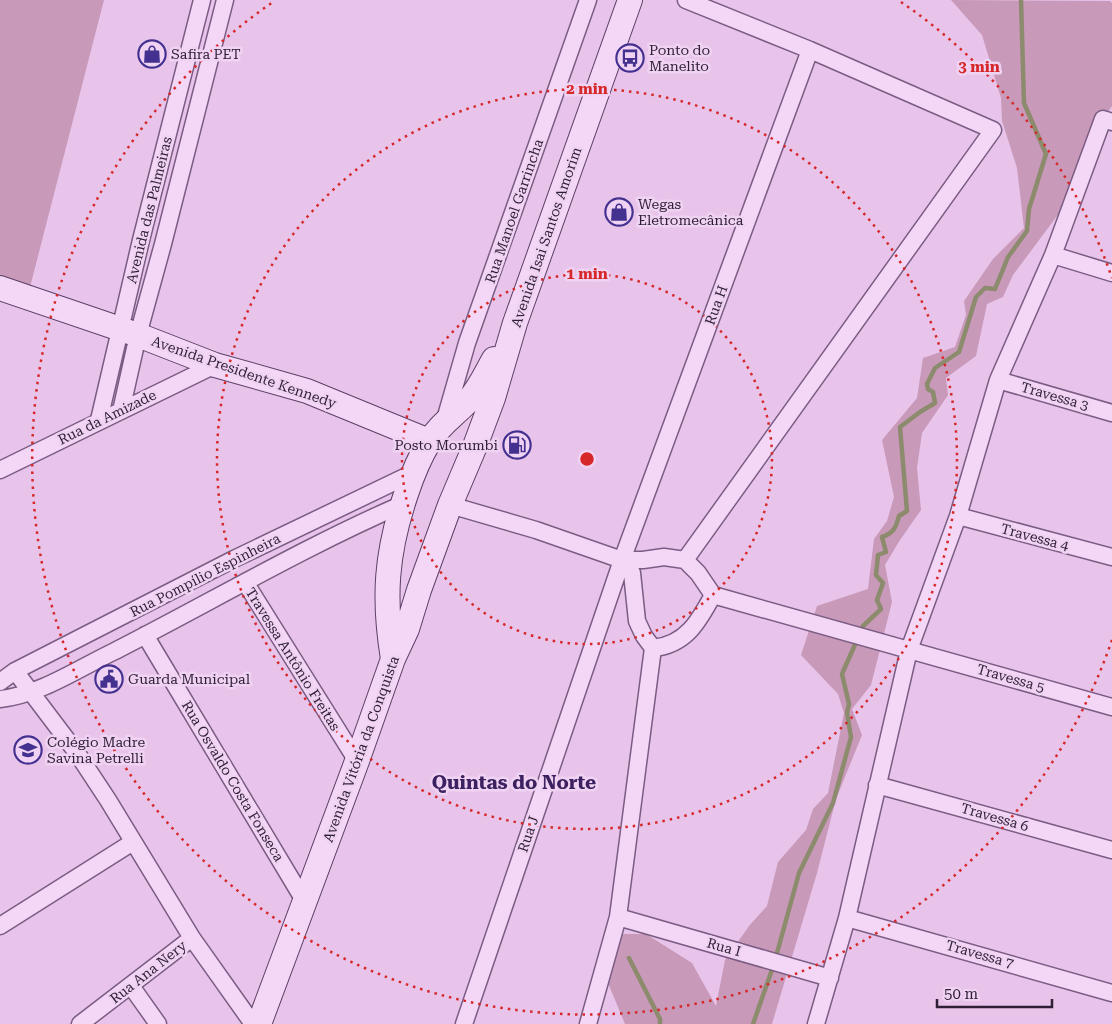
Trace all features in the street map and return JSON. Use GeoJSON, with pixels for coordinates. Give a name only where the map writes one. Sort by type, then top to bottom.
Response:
{"type":"FeatureCollection","features":[{"type":"Feature","properties":{"kind":"main road","name":"Avenida Isai Santos Amorim"},"geometry":{"type":"LineString","coordinates":[[464,474],[493,398],[515,323],[630,0]]}},
{"type":"Feature","properties":{"kind":"main road","name":"Avenida Presidente Kennedy"},"geometry":{"type":"LineString","coordinates":[[0,288],[128,332],[215,365],[437,431],[452,432],[475,446]]}},
{"type":"Feature","properties":{"kind":"main road"},"geometry":{"type":"LineString","coordinates":[[393,658],[387,614],[387,570],[402,504],[413,473],[437,431],[470,399],[480,385],[515,323]]}},
{"type":"Feature","properties":{"kind":"main road","name":"Avenida Vitória da Conquista"},"geometry":{"type":"LineString","coordinates":[[259,1024],[358,760],[393,658],[407,629],[450,505],[464,474]]}},
{"type":"Feature","properties":{"kind":"street","name":"Avenida das Palmeiras"},"geometry":{"type":"LineString","coordinates":[[121,410],[128,332],[202,0]]}},
{"type":"Feature","properties":{"kind":"street","name":"Avenida das Palmeiras"},"geometry":{"type":"LineString","coordinates":[[99,420],[128,332],[163,244],[225,0]]}},
{"type":"Feature","properties":{"kind":"street","name":"Rua Manoel Garrincha"},"geometry":{"type":"LineString","coordinates":[[437,431],[588,0]]}},
{"type":"Feature","properties":{"kind":"street"},"geometry":{"type":"LineString","coordinates":[[684,560],[993,130],[810,50],[686,0]]}},
{"type":"Feature","properties":{"kind":"street","name":"Rua H"},"geometry":{"type":"LineString","coordinates":[[622,560],[810,50]]}},
{"type":"Feature","properties":{"kind":"street"},"geometry":{"type":"LineString","coordinates":[[816,1024],[847,918],[909,650],[958,516],[998,380],[1108,120]]}},
{"type":"Feature","properties":{"kind":"street"},"geometry":{"type":"LineString","coordinates":[[1052,255],[1112,273]]}},
{"type":"Feature","properties":{"kind":"street","name":"Rua da Amizade"},"geometry":{"type":"LineString","coordinates":[[0,470],[215,365]]}},
{"type":"Feature","properties":{"kind":"street","name":"Travessa 3"},"geometry":{"type":"LineString","coordinates":[[998,380],[1112,412]]}},
{"type":"Feature","properties":{"kind":"street","name":"Rua Pompílio Espinheira"},"geometry":{"type":"LineString","coordinates":[[0,682],[14,671],[234,559],[413,473]]}},
{"type":"Feature","properties":{"kind":"street","name":"Rua Pompílio Espinheira"},"geometry":{"type":"LineString","coordinates":[[0,699],[31,692],[145,635],[244,582],[402,504]]}},
{"type":"Feature","properties":{"kind":"street"},"geometry":{"type":"LineString","coordinates":[[450,505],[536,530],[622,560],[664,557],[684,560],[698,573],[713,595],[700,618],[684,636],[666,647],[653,648]]}},
{"type":"Feature","properties":{"kind":"street","name":"Travessa 4"},"geometry":{"type":"LineString","coordinates":[[958,516],[1112,558]]}},
{"type":"Feature","properties":{"kind":"street"},"geometry":{"type":"LineString","coordinates":[[588,1024],[618,917],[653,648],[644,636],[637,620],[632,573],[622,560]]}},
{"type":"Feature","properties":{"kind":"street","name":"Rua J"},"geometry":{"type":"LineString","coordinates":[[464,1024],[622,560]]}},
{"type":"Feature","properties":{"kind":"street","name":"Travessa Antônio Freitas"},"geometry":{"type":"LineString","coordinates":[[244,582],[358,760]]}},
{"type":"Feature","properties":{"kind":"street","name":"Travessa 5"},"geometry":{"type":"LineString","coordinates":[[713,595],[1112,707]]}},
{"type":"Feature","properties":{"kind":"street","name":"Rua Osvaldo Costa Fonseca"},"geometry":{"type":"LineString","coordinates":[[145,635],[305,902]]}},
{"type":"Feature","properties":{"kind":"street"},"geometry":{"type":"LineString","coordinates":[[14,671],[77,754],[192,938],[253,1024]]}},
{"type":"Feature","properties":{"kind":"street","name":"Travessa 6"},"geometry":{"type":"LineString","coordinates":[[877,784],[1112,850]]}},
{"type":"Feature","properties":{"kind":"street"},"geometry":{"type":"LineString","coordinates":[[0,926],[133,842]]}},
{"type":"Feature","properties":{"kind":"street","name":"Rua I"},"geometry":{"type":"LineString","coordinates":[[618,917],[830,978]]}},
{"type":"Feature","properties":{"kind":"street","name":"Travessa 7"},"geometry":{"type":"LineString","coordinates":[[847,918],[1112,992]]}},
{"type":"Feature","properties":{"kind":"street","name":"Rua Ana Nery"},"geometry":{"type":"LineString","coordinates":[[80,1024],[192,938]]}},
{"type":"Feature","properties":{"kind":"street"},"geometry":{"type":"LineString","coordinates":[[131,986],[158,1024]]}},
{"type":"Feature","properties":{"kind":"shaded area"},"geometry":{"type":"Polygon","coordinates":[[[0,0],[104,0],[29,291],[0,281],[0,0]]]}},
{"type":"Feature","properties":{"kind":"shaded area"},"geometry":{"type":"Polygon","coordinates":[[[951,0],[1110,1],[1112,3],[1112,106],[1103,119],[1102,140],[1060,212],[1013,275],[1003,297],[987,304],[976,356],[946,378],[948,395],[922,433],[917,468],[921,510],[885,565],[892,602],[871,685],[852,709],[862,735],[836,799],[817,873],[772,1024],[625,1024],[606,978],[614,934],[646,934],[692,963],[716,1006],[725,960],[749,926],[767,906],[778,862],[806,830],[813,809],[828,793],[844,713],[838,694],[801,655],[817,606],[868,589],[874,539],[887,521],[894,497],[882,440],[917,398],[923,358],[955,347],[966,315],[964,301],[993,259],[1024,228],[1017,168],[1002,121],[1001,98],[982,35],[951,0]]]}},
{"type":"Feature","properties":{"kind":"waterway"},"geometry":{"type":"LineString","coordinates":[[860,633],[863,626],[881,609],[877,600],[883,583],[876,575],[878,555],[886,552],[882,537],[892,531],[899,516],[907,511],[900,427],[935,403],[933,392],[928,389],[927,384],[935,368],[959,352],[976,297],[985,288],[995,289],[1008,257],[1027,231],[1029,209],[1046,154],[1024,103],[1021,0]]}},
{"type":"Feature","properties":{"kind":"waterway"},"geometry":{"type":"LineString","coordinates":[[753,1024],[774,964],[799,873],[833,803],[851,737],[847,713],[849,704],[842,674],[857,640]]}},
{"type":"Feature","properties":{"kind":"waterway"},"geometry":{"type":"LineString","coordinates":[[629,958],[660,1019],[660,1024]]}},
{"type":"Feature","properties":{"kind":"place","name":"Safira PET"},"geometry":{"type":"Point","coordinates":[152,54]}},
{"type":"Feature","properties":{"kind":"place","name":"Ponto do Manelito"},"geometry":{"type":"Point","coordinates":[630,58]}},
{"type":"Feature","properties":{"kind":"place","name":"Wegas Eletromecânica"},"geometry":{"type":"Point","coordinates":[619,212]}},
{"type":"Feature","properties":{"kind":"place","name":"Posto Morumbi"},"geometry":{"type":"Point","coordinates":[517,445]}},
{"type":"Feature","properties":{"kind":"place","name":"Guarda Municipal"},"geometry":{"type":"Point","coordinates":[109,679]}},
{"type":"Feature","properties":{"kind":"place","name":"Colégio Madre Savina Petrelli"},"geometry":{"type":"Point","coordinates":[28,750]}},
{"type":"Feature","properties":{"kind":"district","name":"Quintas do Norte"},"geometry":{"type":"Point","coordinates":[514,782]}}]}
